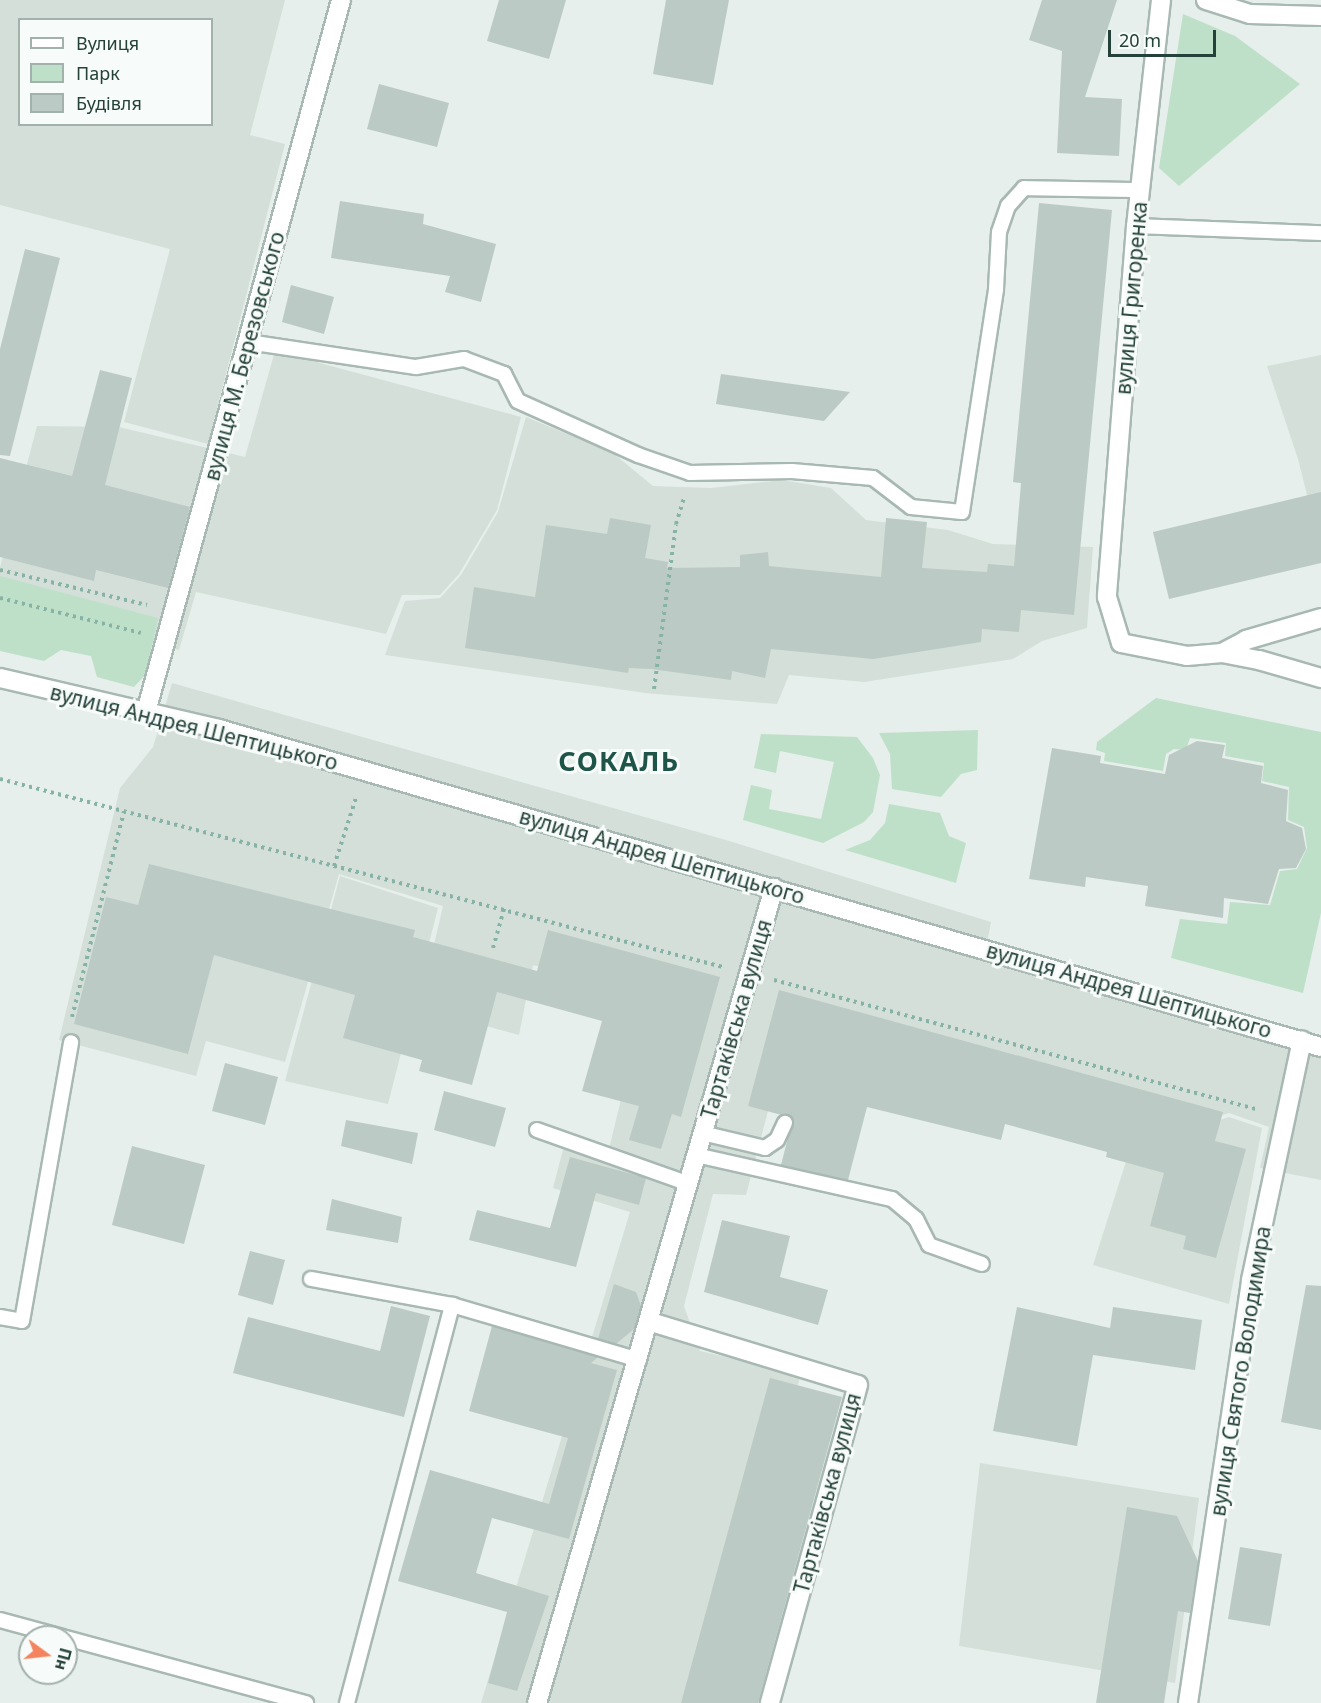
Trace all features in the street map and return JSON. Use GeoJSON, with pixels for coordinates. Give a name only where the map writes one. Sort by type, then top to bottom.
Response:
{"type":"FeatureCollection","features":[{"type":"Feature","properties":{"kind":"street","name":"вулиця М. Березовського"},"geometry":{"type":"LineString","coordinates":[[146,712],[341,0]]}},
{"type":"Feature","properties":{"kind":"street","name":"вулиця Григоренка"},"geometry":{"type":"LineString","coordinates":[[1161,0],[1136,226],[1107,597],[1121,643],[1187,656],[1222,653]]}},
{"type":"Feature","properties":{"kind":"street"},"geometry":{"type":"LineString","coordinates":[[1206,0],[1250,14],[1321,16]]}},
{"type":"Feature","properties":{"kind":"street"},"geometry":{"type":"LineString","coordinates":[[1222,653],[1246,640],[1321,618]]}},
{"type":"Feature","properties":{"kind":"street"},"geometry":{"type":"LineString","coordinates":[[1222,653],[1321,678]]}},
{"type":"Feature","properties":{"kind":"street","name":"вулиця Андрея Шептицького"},"geometry":{"type":"LineString","coordinates":[[0,678],[146,712],[364,771],[1321,1047]]}},
{"type":"Feature","properties":{"kind":"street","name":"Тартаківська вулиця"},"geometry":{"type":"LineString","coordinates":[[537,1703],[651,1322],[687,1184],[774,888]]}},
{"type":"Feature","properties":{"kind":"street","name":"вулиця Святого Володимира"},"geometry":{"type":"LineString","coordinates":[[1188,1703],[1251,1280],[1302,1040]]}},
{"type":"Feature","properties":{"kind":"street","name":"Тартаківська вулиця"},"geometry":{"type":"LineString","coordinates":[[651,1322],[858,1386],[770,1703]]}},
{"type":"Feature","properties":{"kind":"lane"},"geometry":{"type":"LineString","coordinates":[[248,342],[416,367],[464,359],[504,374],[518,401],[638,455],[690,473],[792,471],[873,478],[911,507],[962,512],[996,290],[999,232],[1008,206],[1024,188],[1140,190]]}},
{"type":"Feature","properties":{"kind":"lane"},"geometry":{"type":"LineString","coordinates":[[1136,226],[1321,233]]}},
{"type":"Feature","properties":{"kind":"lane"},"geometry":{"type":"LineString","coordinates":[[0,1317],[22,1321],[70,1042]]}},
{"type":"Feature","properties":{"kind":"lane"},"geometry":{"type":"LineString","coordinates":[[702,1133],[765,1148],[777,1140],[786,1123]]}},
{"type":"Feature","properties":{"kind":"lane"},"geometry":{"type":"LineString","coordinates":[[537,1130],[687,1184]]}},
{"type":"Feature","properties":{"kind":"lane"},"geometry":{"type":"LineString","coordinates":[[696,1155],[892,1199],[916,1219],[929,1245],[982,1264]]}},
{"type":"Feature","properties":{"kind":"lane"},"geometry":{"type":"LineString","coordinates":[[311,1279],[452,1305],[639,1360]]}},
{"type":"Feature","properties":{"kind":"lane"},"geometry":{"type":"LineString","coordinates":[[347,1703],[452,1305]]}},
{"type":"Feature","properties":{"kind":"lane"},"geometry":{"type":"LineString","coordinates":[[0,1620],[19,1625]]}},
{"type":"Feature","properties":{"kind":"lane"},"geometry":{"type":"LineString","coordinates":[[78,1641],[306,1703]]}},
{"type":"Feature","properties":{"kind":"path"},"geometry":{"type":"LineString","coordinates":[[654,690],[676,524],[690,473]]}},
{"type":"Feature","properties":{"kind":"path"},"geometry":{"type":"LineString","coordinates":[[0,570],[174,611]]}},
{"type":"Feature","properties":{"kind":"path"},"geometry":{"type":"LineString","coordinates":[[0,598],[166,639]]}},
{"type":"Feature","properties":{"kind":"path"},"geometry":{"type":"LineString","coordinates":[[334,866],[364,771]]}},
{"type":"Feature","properties":{"kind":"path"},"geometry":{"type":"LineString","coordinates":[[0,779],[732,970]]}},
{"type":"Feature","properties":{"kind":"path"},"geometry":{"type":"LineString","coordinates":[[70,1042],[68,1036],[75,999],[124,811]]}},
{"type":"Feature","properties":{"kind":"path"},"geometry":{"type":"LineString","coordinates":[[494,948],[504,909]]}},
{"type":"Feature","properties":{"kind":"path"},"geometry":{"type":"LineString","coordinates":[[767,978],[1286,1117]]}},
{"type":"Feature","properties":{"kind":"shaded area"},"geometry":{"type":"Polygon","coordinates":[[[0,0],[285,0],[250,135],[285,144],[208,444],[124,422],[170,249],[0,205],[0,0]]]}},
{"type":"Feature","properties":{"kind":"shaded area"},"geometry":{"type":"Polygon","coordinates":[[[275,351],[521,417],[497,510],[459,574],[440,595],[402,595],[386,634],[196,592],[179,650],[0,605],[0,567],[37,426],[119,427],[245,457],[275,351]]]}},
{"type":"Feature","properties":{"kind":"shaded area"},"geometry":{"type":"Polygon","coordinates":[[[1321,355],[1321,551],[1298,459],[1267,366],[1321,355]]]}},
{"type":"Feature","properties":{"kind":"shaded area"},"geometry":{"type":"Polygon","coordinates":[[[526,417],[613,453],[653,486],[711,488],[782,480],[831,488],[866,520],[948,530],[993,544],[1093,547],[1087,628],[1042,641],[1013,659],[864,682],[789,675],[777,704],[645,693],[385,655],[405,601],[440,598],[461,575],[498,512],[526,417]]]}},
{"type":"Feature","properties":{"kind":"shaded area"},"geometry":{"type":"Polygon","coordinates":[[[172,683],[726,840],[991,922],[984,959],[1321,1040],[1321,1180],[1260,1168],[1269,1127],[1229,1113],[1127,1147],[1095,1109],[773,1092],[746,1195],[713,1194],[684,1306],[700,1351],[801,1374],[710,1703],[481,1703],[630,1212],[553,1188],[566,1138],[609,1149],[623,1091],[689,1005],[533,965],[519,1035],[419,1008],[443,906],[339,874],[285,1062],[206,1041],[196,1076],[59,1040],[120,788],[153,747],[172,683]]]}},
{"type":"Feature","properties":{"kind":"shaded area"},"geometry":{"type":"Polygon","coordinates":[[[340,876],[438,908],[388,1104],[285,1081],[340,876]]]}},
{"type":"Feature","properties":{"kind":"shaded area"},"geometry":{"type":"Polygon","coordinates":[[[1229,1117],[1262,1128],[1229,1304],[1093,1265],[1130,1149],[1229,1117]]]}},
{"type":"Feature","properties":{"kind":"shaded area"},"geometry":{"type":"Polygon","coordinates":[[[980,1463],[1199,1498],[1175,1683],[959,1646],[980,1463]]]}},
{"type":"Feature","properties":{"kind":"green space"},"geometry":{"type":"Polygon","coordinates":[[[1183,14],[1235,36],[1300,84],[1179,186],[1159,168],[1183,14]]]}},
{"type":"Feature","properties":{"kind":"green space"},"geometry":{"type":"Polygon","coordinates":[[[0,576],[158,618],[146,674],[134,687],[97,677],[91,656],[61,650],[44,661],[0,651],[0,576]]]}},
{"type":"Feature","properties":{"kind":"green space"},"geometry":{"type":"Polygon","coordinates":[[[1156,698],[1321,732],[1321,913],[1303,993],[1171,958],[1180,919],[1227,924],[1230,902],[1270,905],[1280,871],[1297,869],[1307,848],[1304,827],[1288,820],[1289,787],[1262,781],[1264,763],[1225,756],[1226,743],[1190,738],[1186,750],[1174,749],[1166,754],[1163,771],[1104,761],[1105,753],[1096,750],[1097,742],[1156,698]]]}},
{"type":"Feature","properties":{"kind":"green space"},"geometry":{"type":"Polygon","coordinates":[[[978,730],[977,770],[961,774],[941,797],[892,789],[890,754],[879,733],[978,730]]]}},
{"type":"Feature","properties":{"kind":"green space"},"geometry":{"type":"Polygon","coordinates":[[[761,734],[857,737],[873,758],[880,775],[873,812],[864,822],[823,843],[743,820],[751,785],[772,790],[769,809],[821,819],[834,762],[780,751],[776,773],[754,768],[761,734]]]}},
{"type":"Feature","properties":{"kind":"green space"},"geometry":{"type":"Polygon","coordinates":[[[889,804],[940,813],[949,836],[966,843],[956,883],[845,850],[870,840],[885,823],[889,804]]]}},
{"type":"Feature","properties":{"kind":"building"},"geometry":{"type":"Polygon","coordinates":[[[499,0],[566,0],[549,59],[487,41],[499,0]]]}},
{"type":"Feature","properties":{"kind":"building"},"geometry":{"type":"Polygon","coordinates":[[[666,0],[729,0],[713,85],[653,74],[666,0]]]}},
{"type":"Feature","properties":{"kind":"building"},"geometry":{"type":"Polygon","coordinates":[[[1042,0],[1117,0],[1085,97],[1122,99],[1119,156],[1057,153],[1062,51],[1029,40],[1042,0]]]}},
{"type":"Feature","properties":{"kind":"building"},"geometry":{"type":"Polygon","coordinates":[[[379,84],[449,103],[437,147],[367,129],[379,84]]]}},
{"type":"Feature","properties":{"kind":"building"},"geometry":{"type":"Polygon","coordinates":[[[340,201],[424,214],[423,224],[496,244],[481,302],[445,292],[450,276],[331,258],[340,201]]]}},
{"type":"Feature","properties":{"kind":"building"},"geometry":{"type":"Polygon","coordinates":[[[1039,203],[1112,210],[1074,615],[1021,610],[1019,632],[982,629],[981,642],[873,659],[771,649],[765,678],[732,671],[731,680],[651,669],[629,668],[628,673],[465,648],[474,587],[535,597],[546,525],[607,534],[610,518],[651,525],[645,558],[668,562],[667,568],[740,567],[740,555],[768,552],[769,566],[881,577],[886,518],[927,522],[922,568],[987,572],[988,564],[1014,566],[1021,483],[1013,482],[1039,203]]]}},
{"type":"Feature","properties":{"kind":"building"},"geometry":{"type":"Polygon","coordinates":[[[25,249],[60,258],[10,456],[0,455],[0,349],[25,249]]]}},
{"type":"Feature","properties":{"kind":"building"},"geometry":{"type":"Polygon","coordinates":[[[291,285],[334,297],[324,334],[282,322],[291,285]]]}},
{"type":"Feature","properties":{"kind":"building"},"geometry":{"type":"Polygon","coordinates":[[[100,370],[132,378],[105,485],[190,507],[168,588],[96,570],[94,581],[0,557],[0,458],[72,476],[100,370]]]}},
{"type":"Feature","properties":{"kind":"building"},"geometry":{"type":"Polygon","coordinates":[[[721,374],[850,392],[824,421],[716,404],[721,374]]]}},
{"type":"Feature","properties":{"kind":"building"},"geometry":{"type":"Polygon","coordinates":[[[1321,492],[1321,563],[1169,599],[1153,532],[1321,492]]]}},
{"type":"Feature","properties":{"kind":"building"},"geometry":{"type":"Polygon","coordinates":[[[1197,741],[1225,745],[1222,758],[1263,766],[1261,783],[1288,790],[1286,821],[1302,828],[1306,849],[1296,868],[1279,869],[1268,904],[1224,898],[1223,918],[1145,906],[1148,886],[1086,877],[1085,887],[1029,879],[1052,748],[1101,756],[1100,763],[1165,774],[1169,755],[1197,741]]]}},
{"type":"Feature","properties":{"kind":"building"},"geometry":{"type":"Polygon","coordinates":[[[149,864],[415,930],[413,937],[537,971],[548,930],[720,977],[681,1117],[672,1114],[661,1149],[629,1140],[639,1106],[582,1091],[602,1021],[497,992],[472,1085],[419,1071],[422,1060],[343,1038],[355,995],[214,955],[188,1054],[74,1024],[106,897],[138,905],[149,864]]]}},
{"type":"Feature","properties":{"kind":"building"},"geometry":{"type":"Polygon","coordinates":[[[779,990],[1223,1112],[1215,1141],[1246,1149],[1216,1258],[1183,1249],[1186,1236],[1150,1226],[1164,1173],[1106,1157],[1107,1152],[1005,1124],[1001,1140],[867,1107],[848,1180],[781,1165],[793,1118],[748,1106],[779,990]]]}},
{"type":"Feature","properties":{"kind":"building"},"geometry":{"type":"Polygon","coordinates":[[[225,1063],[278,1077],[265,1125],[212,1111],[225,1063]]]}},
{"type":"Feature","properties":{"kind":"building"},"geometry":{"type":"Polygon","coordinates":[[[444,1091],[506,1108],[495,1147],[434,1130],[444,1091]]]}},
{"type":"Feature","properties":{"kind":"building"},"geometry":{"type":"Polygon","coordinates":[[[346,1120],[418,1133],[412,1164],[341,1146],[346,1120]]]}},
{"type":"Feature","properties":{"kind":"building"},"geometry":{"type":"Polygon","coordinates":[[[132,1146],[205,1165],[184,1244],[112,1225],[132,1146]]]}},
{"type":"Feature","properties":{"kind":"building"},"geometry":{"type":"Polygon","coordinates":[[[570,1157],[646,1178],[639,1205],[596,1193],[576,1267],[469,1240],[477,1210],[550,1228],[570,1157]]]}},
{"type":"Feature","properties":{"kind":"building"},"geometry":{"type":"Polygon","coordinates":[[[332,1199],[402,1217],[398,1243],[326,1230],[332,1199]]]}},
{"type":"Feature","properties":{"kind":"building"},"geometry":{"type":"Polygon","coordinates":[[[722,1220],[790,1236],[780,1277],[828,1290],[818,1325],[704,1292],[722,1220]]]}},
{"type":"Feature","properties":{"kind":"building"},"geometry":{"type":"Polygon","coordinates":[[[250,1251],[285,1260],[273,1305],[238,1295],[250,1251]]]}},
{"type":"Feature","properties":{"kind":"building"},"geometry":{"type":"Polygon","coordinates":[[[614,1284],[636,1292],[641,1306],[634,1329],[616,1344],[598,1339],[614,1284]]]}},
{"type":"Feature","properties":{"kind":"building"},"geometry":{"type":"Polygon","coordinates":[[[1306,1285],[1321,1286],[1321,1430],[1281,1422],[1306,1285]]]}},
{"type":"Feature","properties":{"kind":"building"},"geometry":{"type":"Polygon","coordinates":[[[391,1306],[430,1316],[404,1417],[233,1373],[248,1317],[380,1351],[391,1306]]]}},
{"type":"Feature","properties":{"kind":"building"},"geometry":{"type":"Polygon","coordinates":[[[1017,1307],[1110,1328],[1113,1307],[1202,1320],[1195,1370],[1093,1355],[1077,1446],[993,1431],[1017,1307]]]}},
{"type":"Feature","properties":{"kind":"building"},"geometry":{"type":"Polygon","coordinates":[[[492,1326],[598,1357],[591,1363],[617,1370],[569,1539],[492,1518],[476,1573],[549,1596],[517,1691],[488,1683],[507,1612],[398,1581],[430,1470],[549,1504],[568,1438],[469,1411],[492,1326]]]}},
{"type":"Feature","properties":{"kind":"building"},"geometry":{"type":"Polygon","coordinates":[[[770,1378],[842,1397],[758,1703],[681,1703],[770,1378]]]}},
{"type":"Feature","properties":{"kind":"building"},"geometry":{"type":"Polygon","coordinates":[[[1127,1507],[1177,1516],[1198,1561],[1190,1613],[1178,1611],[1164,1703],[1096,1703],[1127,1507]]]}},
{"type":"Feature","properties":{"kind":"building"},"geometry":{"type":"Polygon","coordinates":[[[1240,1547],[1282,1554],[1270,1626],[1228,1619],[1240,1547]]]}},
{"type":"Feature","properties":{"kind":"district","name":"СОКАЛЬ"},"geometry":{"type":"Point","coordinates":[619,761]}}]}
